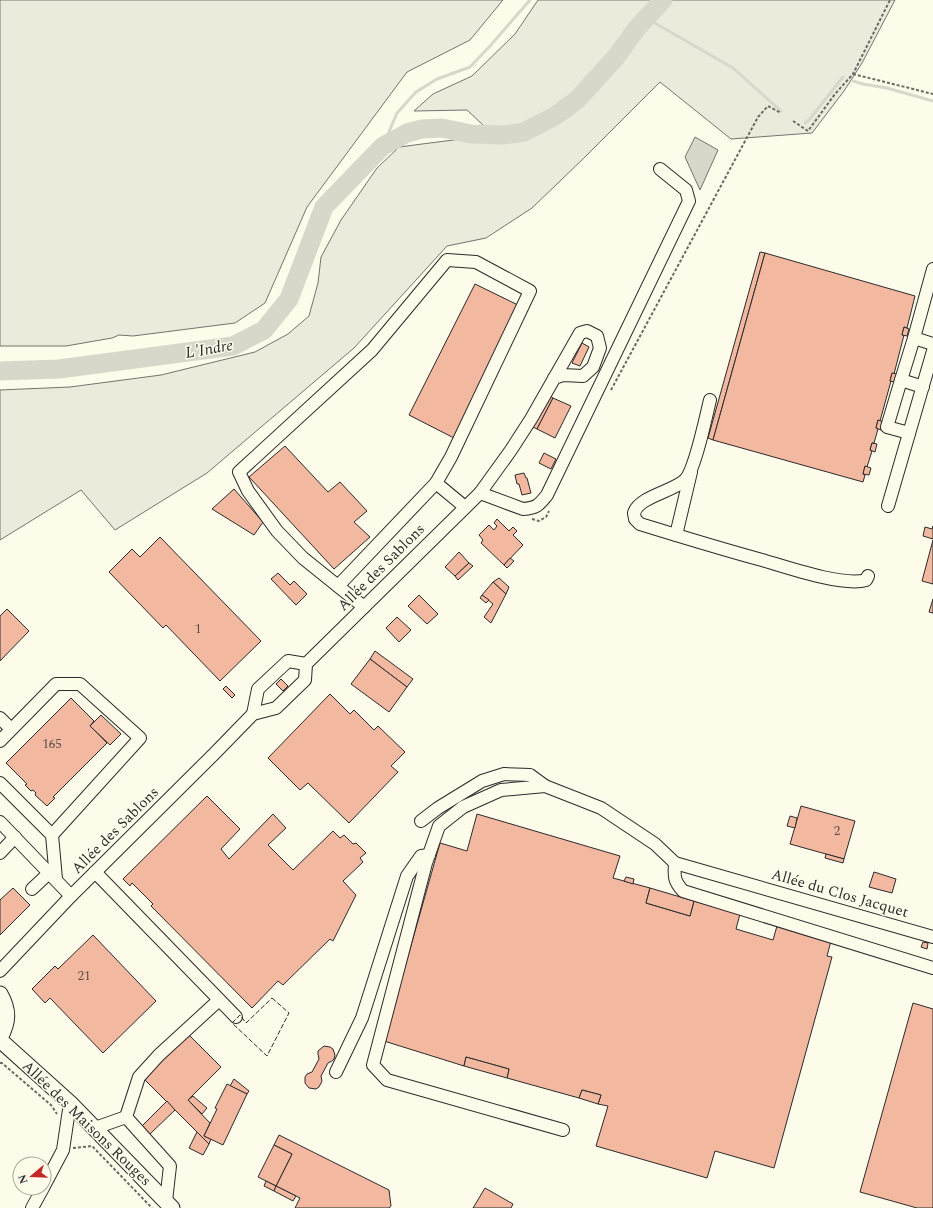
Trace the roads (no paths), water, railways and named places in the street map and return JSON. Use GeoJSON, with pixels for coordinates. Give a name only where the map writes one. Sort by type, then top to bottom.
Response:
{"type":"FeatureCollection","features":[{"type":"Feature","properties":{"kind":"main road"},"geometry":{"type":"LineString","coordinates":[[0,994],[5,1003],[7,1016],[5,1028],[0,1039]]}},
{"type":"Feature","properties":{"kind":"main road","name":"Allée des Maisons Rouges"},"geometry":{"type":"LineString","coordinates":[[0,1039],[70,1103],[169,1205]]}},
{"type":"Feature","properties":{"kind":"street"},"geometry":{"type":"LineString","coordinates":[[480,493],[523,509],[530,509],[538,506],[547,495],[689,201],[686,190],[660,169]]}},
{"type":"Feature","properties":{"kind":"street"},"geometry":{"type":"LineString","coordinates":[[338,586],[436,483],[451,457],[530,291],[476,262],[447,260],[372,350],[239,472],[248,491],[277,531],[303,558],[364,607]]}},
{"type":"Feature","properties":{"kind":"street"},"geometry":{"type":"LineString","coordinates":[[909,433],[887,426],[933,269]]}},
{"type":"Feature","properties":{"kind":"street"},"geometry":{"type":"LineString","coordinates":[[914,338],[933,344]]}},
{"type":"Feature","properties":{"kind":"street"},"geometry":{"type":"LineString","coordinates":[[888,506],[933,350]]}},
{"type":"Feature","properties":{"kind":"street","name":"Allée des Sablons"},"geometry":{"type":"LineString","coordinates":[[306,664],[480,493],[531,419],[554,378]]}},
{"type":"Feature","properties":{"kind":"street"},"geometry":{"type":"LineString","coordinates":[[901,380],[923,387]]}},
{"type":"Feature","properties":{"kind":"street"},"geometry":{"type":"LineString","coordinates":[[676,535],[710,400]]}},
{"type":"Feature","properties":{"kind":"street"},"geometry":{"type":"LineString","coordinates":[[693,465],[686,479],[677,486],[651,497],[639,505],[634,512],[635,519],[640,524],[821,576],[853,582],[866,580],[868,576]]}},
{"type":"Feature","properties":{"kind":"street"},"geometry":{"type":"LineString","coordinates":[[436,483],[465,507]]}},
{"type":"Feature","properties":{"kind":"street"},"geometry":{"type":"LineString","coordinates":[[288,661],[306,664],[305,680],[276,708],[253,714],[258,688],[288,661]]}},
{"type":"Feature","properties":{"kind":"street"},"geometry":{"type":"LineString","coordinates":[[0,741],[56,684],[80,684],[140,738],[52,835],[52,876]]}},
{"type":"Feature","properties":{"kind":"street","name":"Allée des Sablons"},"geometry":{"type":"LineString","coordinates":[[0,970],[95,872],[253,714]]}},
{"type":"Feature","properties":{"kind":"street"},"geometry":{"type":"LineString","coordinates":[[0,718],[11,729]]}},
{"type":"Feature","properties":{"kind":"street"},"geometry":{"type":"LineString","coordinates":[[421,821],[438,808],[482,781],[504,774],[530,775],[545,786],[601,808],[655,844],[675,863],[674,875],[677,884],[684,891],[933,968]]}},
{"type":"Feature","properties":{"kind":"street"},"geometry":{"type":"LineString","coordinates":[[0,783],[52,835]]}},
{"type":"Feature","properties":{"kind":"street"},"geometry":{"type":"LineString","coordinates":[[545,786],[501,790],[463,807],[439,826],[426,863],[373,1065],[387,1080],[563,1130]]}},
{"type":"Feature","properties":{"kind":"street"},"geometry":{"type":"LineString","coordinates":[[0,822],[72,896]]}},
{"type":"Feature","properties":{"kind":"street"},"geometry":{"type":"LineString","coordinates":[[0,853],[15,837]]}},
{"type":"Feature","properties":{"kind":"street"},"geometry":{"type":"LineString","coordinates":[[336,1072],[362,1018],[407,876],[421,856],[429,855]]}},
{"type":"Feature","properties":{"kind":"street","name":"Allée du Clos Jacquet"},"geometry":{"type":"LineString","coordinates":[[675,863],[933,936]]}},
{"type":"Feature","properties":{"kind":"street"},"geometry":{"type":"LineString","coordinates":[[95,872],[236,1017]]}},
{"type":"Feature","properties":{"kind":"street"},"geometry":{"type":"LineString","coordinates":[[32,889],[52,876]]}},
{"type":"Feature","properties":{"kind":"street"},"geometry":{"type":"LineString","coordinates":[[126,1116],[139,1077],[159,1055],[219,1000]]}},
{"type":"Feature","properties":{"kind":"street"},"geometry":{"type":"LineString","coordinates":[[52,1170],[63,1150],[70,1103]]}},
{"type":"Feature","properties":{"kind":"street"},"geometry":{"type":"LineString","coordinates":[[95,1128],[126,1116]]}},
{"type":"Feature","properties":{"kind":"street"},"geometry":{"type":"LineString","coordinates":[[126,1116],[170,1166],[169,1205]]}},
{"type":"Feature","properties":{"kind":"street"},"geometry":{"type":"LineString","coordinates":[[32,1208],[38,1196]]}},
{"type":"Feature","properties":{"kind":"waterway"},"geometry":{"type":"LineString","coordinates":[[383,146],[397,113],[416,92],[437,79],[470,67],[530,0]]}},
{"type":"Feature","properties":{"kind":"waterway","name":"L'Indre"},"geometry":{"type":"LineString","coordinates":[[0,371],[59,369],[233,346],[264,330],[289,299],[324,207],[383,146],[407,133],[422,129],[442,128],[471,134],[504,135],[524,132],[555,116],[577,100],[616,57],[637,28],[663,0]]}},
{"type":"Feature","properties":{"kind":"waterway"},"geometry":{"type":"LineString","coordinates":[[646,18],[733,68],[781,111]]}},
{"type":"Feature","properties":{"kind":"waterway"},"geometry":{"type":"LineString","coordinates":[[805,123],[843,77]]}},
{"type":"Feature","properties":{"kind":"waterway"},"geometry":{"type":"LineString","coordinates":[[853,81],[887,88],[933,101]]}}]}
